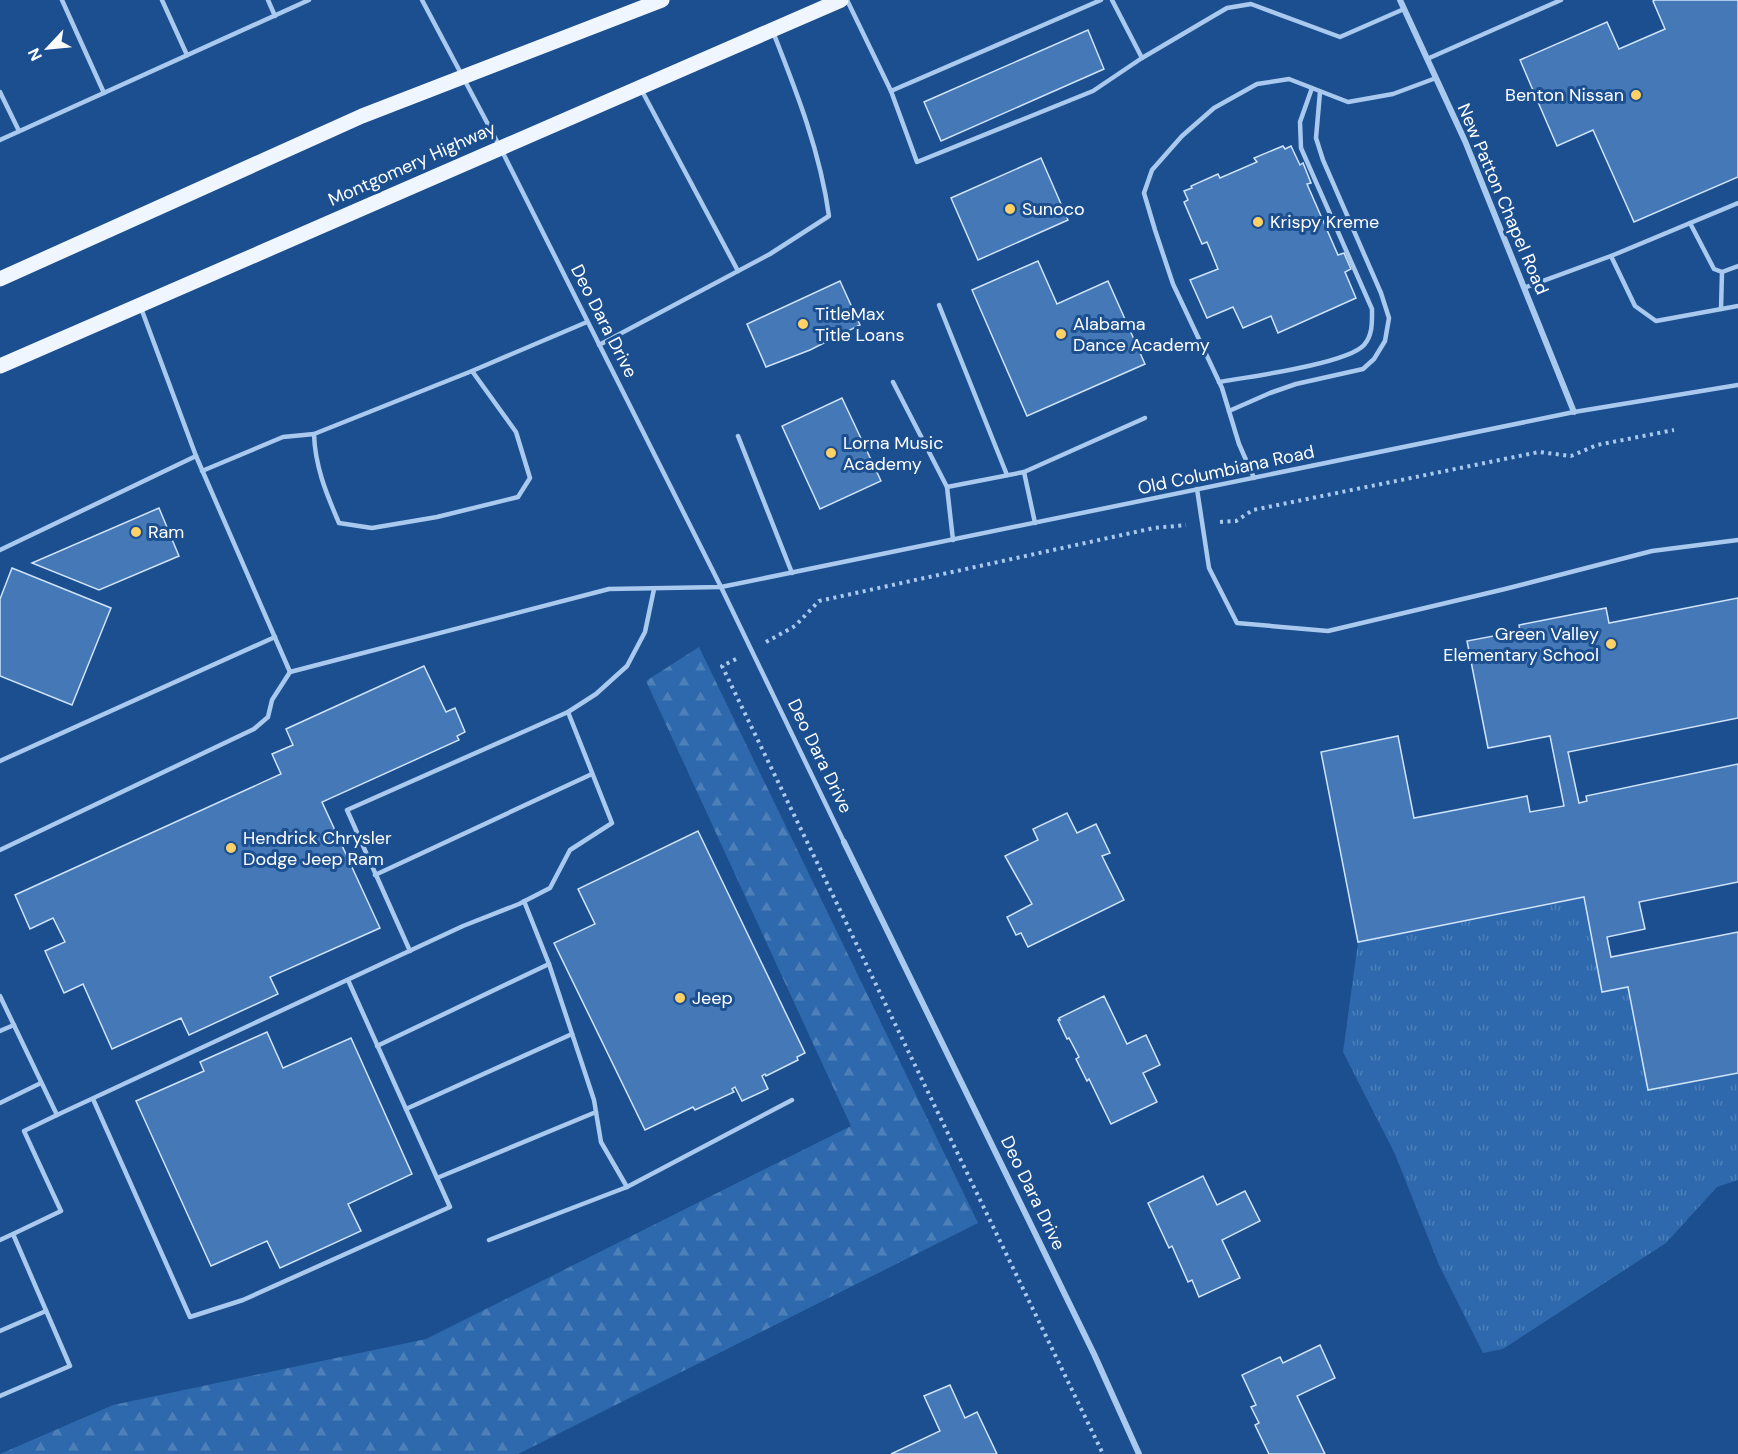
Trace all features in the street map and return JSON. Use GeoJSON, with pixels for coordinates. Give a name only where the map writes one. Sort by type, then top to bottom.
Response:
{"type":"FeatureCollection","features":[{"type":"Feature","properties":{"kind":"main road"},"geometry":{"type":"LineString","coordinates":[[0,279],[362,116],[662,0]]}},
{"type":"Feature","properties":{"kind":"main road","name":"Montgomery Highway"},"geometry":{"type":"LineString","coordinates":[[0,366],[841,0]]}},
{"type":"Feature","properties":{"kind":"street","name":"New Patton Chapel Road"},"geometry":{"type":"LineString","coordinates":[[1400,0],[1465,141],[1574,412]]}},
{"type":"Feature","properties":{"kind":"street","name":"Deo Dara Drive"},"geometry":{"type":"LineString","coordinates":[[844,842],[1094,1354],[1139,1454]]}},
{"type":"Feature","properties":{"kind":"lane"},"geometry":{"type":"LineString","coordinates":[[62,0],[104,93]]}},
{"type":"Feature","properties":{"kind":"lane"},"geometry":{"type":"LineString","coordinates":[[162,0],[187,55]]}},
{"type":"Feature","properties":{"kind":"lane"},"geometry":{"type":"LineString","coordinates":[[268,0],[275,16]]}},
{"type":"Feature","properties":{"kind":"lane"},"geometry":{"type":"LineString","coordinates":[[0,140],[309,0]]}},
{"type":"Feature","properties":{"kind":"lane","name":"Deo Dara Drive"},"geometry":{"type":"LineString","coordinates":[[422,0],[500,147],[721,587],[844,842]]}},
{"type":"Feature","properties":{"kind":"lane"},"geometry":{"type":"LineString","coordinates":[[847,0],[891,91],[917,162],[1093,91],[1142,58],[1227,8],[1251,4],[1340,37],[1404,9]]}},
{"type":"Feature","properties":{"kind":"lane"},"geometry":{"type":"LineString","coordinates":[[891,91],[1101,0]]}},
{"type":"Feature","properties":{"kind":"lane"},"geometry":{"type":"LineString","coordinates":[[1112,0],[1142,58]]}},
{"type":"Feature","properties":{"kind":"lane"},"geometry":{"type":"LineString","coordinates":[[1427,59],[1561,0]]}},
{"type":"Feature","properties":{"kind":"lane"},"geometry":{"type":"LineString","coordinates":[[599,345],[770,254],[829,216],[824,178],[801,106],[771,30]]}},
{"type":"Feature","properties":{"kind":"lane"},"geometry":{"type":"LineString","coordinates":[[1254,478],[1239,444],[1219,381],[1173,284],[1144,193],[1152,170],[1182,136],[1214,108],[1257,84],[1289,79],[1348,102],[1393,93],[1436,78]]}},
{"type":"Feature","properties":{"kind":"lane"},"geometry":{"type":"LineString","coordinates":[[640,86],[738,271]]}},
{"type":"Feature","properties":{"kind":"lane"},"geometry":{"type":"LineString","coordinates":[[1219,381],[1274,374],[1349,355],[1364,345],[1372,328],[1372,309],[1301,148],[1300,122],[1312,88]]}},
{"type":"Feature","properties":{"kind":"lane"},"geometry":{"type":"LineString","coordinates":[[0,92],[19,131]]}},
{"type":"Feature","properties":{"kind":"lane"},"geometry":{"type":"LineString","coordinates":[[1229,411],[1296,384],[1363,369],[1374,359],[1385,341],[1389,318],[1316,138],[1320,92]]}},
{"type":"Feature","properties":{"kind":"lane"},"geometry":{"type":"LineString","coordinates":[[1524,288],[1611,256],[1738,203]]}},
{"type":"Feature","properties":{"kind":"lane"},"geometry":{"type":"LineString","coordinates":[[1690,223],[1714,269],[1722,272],[1738,266]]}},
{"type":"Feature","properties":{"kind":"lane"},"geometry":{"type":"LineString","coordinates":[[1611,256],[1635,306],[1656,321],[1738,306]]}},
{"type":"Feature","properties":{"kind":"lane"},"geometry":{"type":"LineString","coordinates":[[1721,309],[1722,272]]}},
{"type":"Feature","properties":{"kind":"lane"},"geometry":{"type":"LineString","coordinates":[[0,849],[254,729],[268,717],[272,700],[290,672],[202,471],[140,304]]}},
{"type":"Feature","properties":{"kind":"lane"},"geometry":{"type":"LineString","coordinates":[[939,305],[1006,475]]}},
{"type":"Feature","properties":{"kind":"lane"},"geometry":{"type":"LineString","coordinates":[[202,471],[283,437],[314,434],[587,322]]}},
{"type":"Feature","properties":{"kind":"lane"},"geometry":{"type":"LineString","coordinates":[[314,434],[314,452],[322,484],[339,523],[372,528],[437,517],[518,497],[530,478],[516,432],[472,371]]}},
{"type":"Feature","properties":{"kind":"lane"},"geometry":{"type":"LineString","coordinates":[[893,382],[947,488],[952,540]]}},
{"type":"Feature","properties":{"kind":"lane","name":"Old Columbiana Road"},"geometry":{"type":"LineString","coordinates":[[290,672],[609,589],[721,587],[1574,412],[1738,385]]}},
{"type":"Feature","properties":{"kind":"lane"},"geometry":{"type":"LineString","coordinates":[[947,488],[1024,472],[1145,418]]}},
{"type":"Feature","properties":{"kind":"lane"},"geometry":{"type":"LineString","coordinates":[[738,436],[792,573]]}},
{"type":"Feature","properties":{"kind":"lane"},"geometry":{"type":"LineString","coordinates":[[0,550],[196,456]]}},
{"type":"Feature","properties":{"kind":"lane"},"geometry":{"type":"LineString","coordinates":[[1024,472],[1035,523]]}},
{"type":"Feature","properties":{"kind":"lane"},"geometry":{"type":"LineString","coordinates":[[1197,489],[1209,568],[1237,623],[1328,631],[1652,551],[1738,540]]}},
{"type":"Feature","properties":{"kind":"lane"},"geometry":{"type":"LineString","coordinates":[[410,951],[347,810],[568,712],[596,694],[627,666],[645,632],[654,589]]}},
{"type":"Feature","properties":{"kind":"lane"},"geometry":{"type":"LineString","coordinates":[[0,760],[275,637]]}},
{"type":"Feature","properties":{"kind":"lane"},"geometry":{"type":"LineString","coordinates":[[0,1240],[61,1211],[24,1131],[463,926],[550,888],[570,850],[612,823],[568,712]]}},
{"type":"Feature","properties":{"kind":"lane"},"geometry":{"type":"LineString","coordinates":[[375,875],[592,774]]}},
{"type":"Feature","properties":{"kind":"lane"},"geometry":{"type":"LineString","coordinates":[[524,901],[549,964],[594,1100],[600,1142],[627,1187]]}},
{"type":"Feature","properties":{"kind":"lane"},"geometry":{"type":"LineString","coordinates":[[377,1046],[549,964]]}},
{"type":"Feature","properties":{"kind":"lane"},"geometry":{"type":"LineString","coordinates":[[93,1099],[190,1317],[243,1300],[450,1207],[348,980]]}},
{"type":"Feature","properties":{"kind":"lane"},"geometry":{"type":"LineString","coordinates":[[0,996],[57,1115]]}},
{"type":"Feature","properties":{"kind":"lane"},"geometry":{"type":"LineString","coordinates":[[0,1031],[14,1025]]}},
{"type":"Feature","properties":{"kind":"lane"},"geometry":{"type":"LineString","coordinates":[[406,1109],[572,1034]]}},
{"type":"Feature","properties":{"kind":"lane"},"geometry":{"type":"LineString","coordinates":[[0,1103],[41,1083]]}},
{"type":"Feature","properties":{"kind":"lane"},"geometry":{"type":"LineString","coordinates":[[489,1240],[627,1187],[792,1100]]}},
{"type":"Feature","properties":{"kind":"lane"},"geometry":{"type":"LineString","coordinates":[[437,1178],[596,1112]]}},
{"type":"Feature","properties":{"kind":"lane"},"geometry":{"type":"LineString","coordinates":[[0,1396],[70,1366],[13,1234]]}},
{"type":"Feature","properties":{"kind":"lane"},"geometry":{"type":"LineString","coordinates":[[0,1331],[46,1311]]}},
{"type":"Feature","properties":{"kind":"path"},"geometry":{"type":"LineString","coordinates":[[1103,1454],[722,666],[795,626],[819,601],[1154,528],[1236,521],[1253,510],[1539,452],[1571,456],[1596,445],[1674,430]]}},
{"type":"Feature","properties":{"kind":"green space"},"geometry":{"type":"Polygon","coordinates":[[[699,647],[978,1223],[518,1454],[0,1454],[113,1405],[426,1339],[851,1126],[646,681],[699,647]]]}},
{"type":"Feature","properties":{"kind":"green space"},"geometry":{"type":"Polygon","coordinates":[[[1584,897],[1602,991],[1628,987],[1648,1090],[1738,1073],[1738,1180],[1717,1187],[1666,1243],[1503,1349],[1483,1353],[1439,1265],[1395,1154],[1343,1052],[1358,942],[1584,897]]]}},
{"type":"Feature","properties":{"kind":"building","name":"Benton Nissan"},"geometry":{"type":"Polygon","coordinates":[[[1655,0],[1738,0],[1738,177],[1634,222],[1593,130],[1557,146],[1520,60],[1607,22],[1619,49],[1665,29],[1653,1],[1655,0]]]}},
{"type":"Feature","properties":{"kind":"building"},"geometry":{"type":"Polygon","coordinates":[[[1088,30],[1104,69],[941,141],[924,102],[1088,30]]]}},
{"type":"Feature","properties":{"kind":"building","name":"Krispy Kreme"},"geometry":{"type":"Polygon","coordinates":[[[1283,146],[1285,149],[1291,146],[1300,165],[1303,163],[1311,183],[1307,184],[1338,255],[1344,253],[1351,269],[1345,272],[1356,298],[1278,333],[1271,316],[1243,328],[1233,307],[1207,318],[1190,280],[1218,269],[1207,242],[1202,244],[1184,202],[1188,200],[1184,191],[1218,174],[1220,178],[1257,162],[1254,158],[1283,146]]]}},
{"type":"Feature","properties":{"kind":"building","name":"Sunoco"},"geometry":{"type":"Polygon","coordinates":[[[1041,158],[1068,220],[978,260],[951,198],[1041,158]]]}},
{"type":"Feature","properties":{"kind":"building","name":"Alabama Dance Academy"},"geometry":{"type":"Polygon","coordinates":[[[1038,261],[1057,304],[1108,281],[1145,364],[1027,416],[972,290],[1038,261]]]}},
{"type":"Feature","properties":{"kind":"building","name":"TitleMax Title Loans"},"geometry":{"type":"Polygon","coordinates":[[[840,281],[860,325],[810,350],[766,367],[747,324],[840,281]]]}},
{"type":"Feature","properties":{"kind":"building","name":"Lorna Music Academy"},"geometry":{"type":"Polygon","coordinates":[[[842,398],[881,481],[820,509],[782,426],[842,398]]]}},
{"type":"Feature","properties":{"kind":"building","name":"Ram"},"geometry":{"type":"Polygon","coordinates":[[[159,508],[179,556],[99,590],[32,563],[159,508]]]}},
{"type":"Feature","properties":{"kind":"building"},"geometry":{"type":"Polygon","coordinates":[[[12,568],[111,608],[72,705],[0,676],[0,599],[12,568]]]}},
{"type":"Feature","properties":{"kind":"building","name":"Green Valley Elementary School"},"geometry":{"type":"Polygon","coordinates":[[[1738,598],[1738,718],[1568,752],[1579,803],[1587,801],[1586,796],[1738,764],[1738,882],[1639,902],[1645,929],[1607,937],[1611,957],[1738,932],[1738,1073],[1648,1090],[1628,987],[1602,992],[1584,897],[1358,942],[1321,752],[1398,736],[1414,818],[1527,796],[1530,812],[1564,806],[1550,736],[1488,748],[1467,641],[1520,631],[1519,625],[1606,608],[1609,623],[1738,598]]]}},
{"type":"Feature","properties":{"kind":"building","name":"Hendrick Chrysler Dodge Jeep Ram"},"geometry":{"type":"Polygon","coordinates":[[[424,666],[446,712],[455,708],[465,732],[457,736],[459,740],[322,802],[380,928],[270,977],[278,994],[189,1035],[181,1018],[112,1049],[83,984],[64,993],[45,951],[65,942],[53,918],[30,929],[15,895],[281,774],[272,754],[293,745],[286,729],[424,666]]]}},
{"type":"Feature","properties":{"kind":"building"},"geometry":{"type":"Polygon","coordinates":[[[1067,813],[1077,833],[1096,824],[1110,853],[1102,856],[1124,900],[1028,947],[1021,933],[1016,935],[1007,917],[1032,904],[1005,856],[1038,840],[1033,829],[1067,813]]]}},
{"type":"Feature","properties":{"kind":"building","name":"Jeep"},"geometry":{"type":"Polygon","coordinates":[[[698,831],[805,1053],[797,1057],[798,1060],[762,1076],[768,1089],[742,1101],[735,1087],[732,1089],[734,1092],[695,1110],[693,1107],[645,1130],[554,943],[595,924],[578,889],[698,831]]]}},
{"type":"Feature","properties":{"kind":"building"},"geometry":{"type":"Polygon","coordinates":[[[1104,996],[1127,1044],[1146,1035],[1160,1065],[1143,1073],[1157,1102],[1111,1124],[1089,1079],[1087,1081],[1076,1059],[1079,1057],[1058,1020],[1104,996]]]}},
{"type":"Feature","properties":{"kind":"building"},"geometry":{"type":"Polygon","coordinates":[[[267,1032],[283,1068],[351,1038],[412,1174],[348,1204],[361,1231],[280,1268],[267,1241],[211,1266],[136,1101],[204,1071],[200,1062],[267,1032]]]}},
{"type":"Feature","properties":{"kind":"building"},"geometry":{"type":"Polygon","coordinates":[[[1203,1176],[1217,1205],[1245,1191],[1260,1221],[1222,1240],[1240,1278],[1199,1297],[1192,1280],[1188,1282],[1172,1246],[1169,1248],[1148,1203],[1203,1176]]]}},
{"type":"Feature","properties":{"kind":"building"},"geometry":{"type":"Polygon","coordinates":[[[1320,1345],[1335,1378],[1297,1396],[1325,1454],[1269,1454],[1255,1425],[1259,1423],[1251,1407],[1256,1405],[1242,1375],[1280,1357],[1283,1363],[1320,1345]]]}},
{"type":"Feature","properties":{"kind":"building"},"geometry":{"type":"Polygon","coordinates":[[[950,1385],[965,1418],[977,1412],[997,1454],[891,1454],[940,1431],[924,1396],[950,1385]]]}},
{"type":"Feature","properties":{"kind":"place","name":"Benton Nissan"},"geometry":{"type":"Point","coordinates":[1636,95]}},
{"type":"Feature","properties":{"kind":"place","name":"Sunoco"},"geometry":{"type":"Point","coordinates":[1010,209]}},
{"type":"Feature","properties":{"kind":"place","name":"Krispy Kreme"},"geometry":{"type":"Point","coordinates":[1258,222]}},
{"type":"Feature","properties":{"kind":"place","name":"TitleMax Title Loans"},"geometry":{"type":"Point","coordinates":[803,324]}},
{"type":"Feature","properties":{"kind":"place","name":"Alabama Dance Academy"},"geometry":{"type":"Point","coordinates":[1061,334]}},
{"type":"Feature","properties":{"kind":"place","name":"Lorna Music Academy"},"geometry":{"type":"Point","coordinates":[831,453]}},
{"type":"Feature","properties":{"kind":"place","name":"Ram"},"geometry":{"type":"Point","coordinates":[136,532]}},
{"type":"Feature","properties":{"kind":"place","name":"Green Valley Elementary School"},"geometry":{"type":"Point","coordinates":[1611,644]}},
{"type":"Feature","properties":{"kind":"place","name":"Hendrick Chrysler Dodge Jeep Ram"},"geometry":{"type":"Point","coordinates":[231,848]}},
{"type":"Feature","properties":{"kind":"place","name":"Jeep"},"geometry":{"type":"Point","coordinates":[680,998]}}]}
